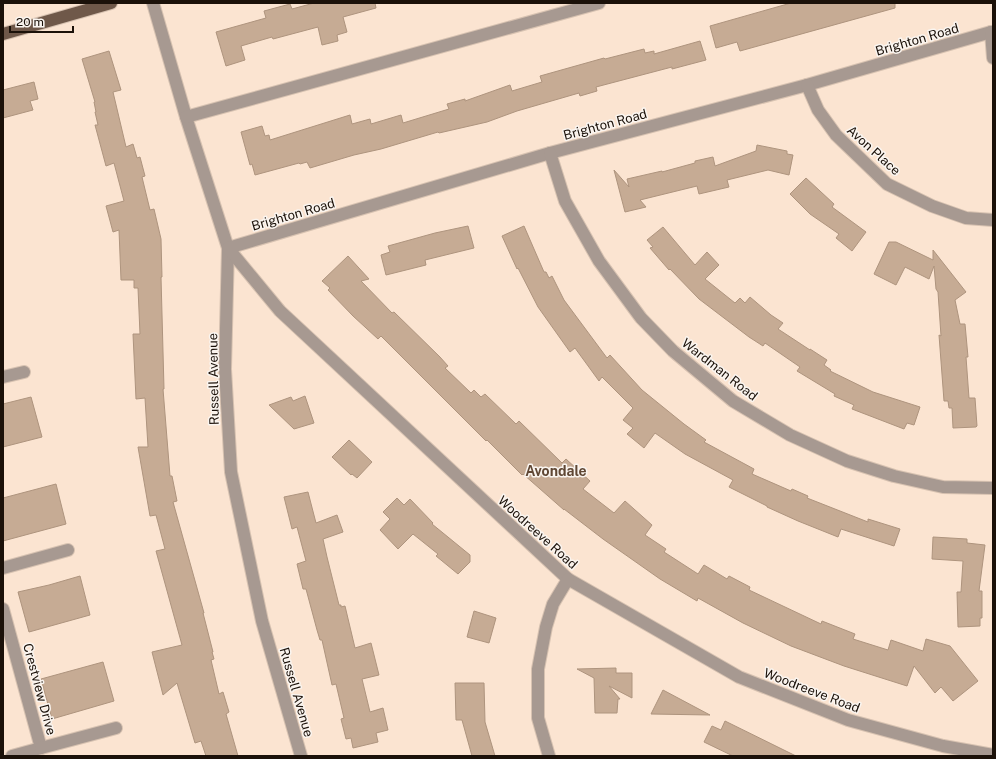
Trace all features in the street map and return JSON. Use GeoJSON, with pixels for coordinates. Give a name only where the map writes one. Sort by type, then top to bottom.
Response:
{"type":"FeatureCollection","features":[{"type":"Feature","properties":{"kind":"main road"},"geometry":{"type":"LineString","coordinates":[[3,34],[110,3]]}},
{"type":"Feature","properties":{"kind":"street","name":"Russell Avenue"},"geometry":{"type":"LineString","coordinates":[[153,3],[186,117],[228,248],[224,369],[231,472],[262,621],[300,756]]}},
{"type":"Feature","properties":{"kind":"street"},"geometry":{"type":"LineString","coordinates":[[186,117],[599,3]]}},
{"type":"Feature","properties":{"kind":"street"},"geometry":{"type":"LineString","coordinates":[[992,30],[993,58]]}},
{"type":"Feature","properties":{"kind":"street","name":"Brighton Road"},"geometry":{"type":"LineString","coordinates":[[228,248],[550,153],[807,85],[992,30]]}},
{"type":"Feature","properties":{"kind":"street","name":"Avon Place"},"geometry":{"type":"LineString","coordinates":[[807,85],[818,110],[836,135],[887,184],[932,206],[966,218],[993,220]]}},
{"type":"Feature","properties":{"kind":"street","name":"Wardman Road"},"geometry":{"type":"LineString","coordinates":[[550,153],[565,200],[599,261],[641,318],[673,351],[733,401],[790,435],[847,461],[894,476],[943,487],[993,488]]}},
{"type":"Feature","properties":{"kind":"street","name":"Woodreeve Road"},"geometry":{"type":"LineString","coordinates":[[228,248],[280,311],[568,579],[739,677],[848,720],[943,746],[993,755]]}},
{"type":"Feature","properties":{"kind":"street"},"geometry":{"type":"LineString","coordinates":[[3,377],[24,372]]}},
{"type":"Feature","properties":{"kind":"street"},"geometry":{"type":"LineString","coordinates":[[3,568],[68,550]]}},
{"type":"Feature","properties":{"kind":"street"},"geometry":{"type":"LineString","coordinates":[[549,756],[538,718],[538,669],[546,627],[554,604],[568,579]]}},
{"type":"Feature","properties":{"kind":"street","name":"Crestview Drive"},"geometry":{"type":"LineString","coordinates":[[3,609],[41,748],[12,756]]}},
{"type":"Feature","properties":{"kind":"street"},"geometry":{"type":"LineString","coordinates":[[41,748],[116,728]]}},
{"type":"Feature","properties":{"kind":"building"},"geometry":{"type":"Polygon","coordinates":[[[314,3],[375,3],[376,8],[343,17],[347,32],[337,35],[338,41],[322,45],[318,27],[273,39],[272,37],[241,46],[245,60],[226,66],[216,32],[266,18],[264,11],[290,4],[292,9],[314,3]]]}},
{"type":"Feature","properties":{"kind":"building"},"geometry":{"type":"Polygon","coordinates":[[[791,3],[895,3],[895,8],[740,51],[737,42],[716,48],[710,26],[791,3]]]}},
{"type":"Feature","properties":{"kind":"building"},"geometry":{"type":"Polygon","coordinates":[[[700,41],[706,60],[672,69],[672,67],[596,87],[597,91],[580,96],[579,93],[517,111],[487,122],[438,132],[310,168],[307,162],[299,163],[255,175],[252,164],[250,165],[241,132],[262,126],[265,136],[269,135],[270,140],[350,115],[352,124],[370,119],[371,124],[401,115],[403,123],[449,109],[447,104],[465,99],[465,101],[510,85],[512,91],[542,82],[540,76],[604,58],[644,49],[645,53],[654,51],[654,54],[700,41]]]}},
{"type":"Feature","properties":{"kind":"building"},"geometry":{"type":"Polygon","coordinates":[[[109,51],[121,90],[113,92],[126,147],[133,144],[137,158],[140,157],[145,176],[142,177],[150,210],[154,209],[161,239],[163,389],[170,476],[172,476],[177,501],[173,502],[204,613],[213,652],[214,659],[211,660],[219,694],[223,692],[229,712],[226,714],[238,756],[206,756],[201,741],[195,743],[177,683],[163,695],[152,652],[182,645],[156,551],[165,549],[156,515],[150,516],[138,447],[148,447],[145,398],[136,399],[133,334],[140,334],[138,288],[134,288],[134,280],[121,280],[119,230],[113,232],[106,206],[124,201],[114,163],[106,166],[95,125],[98,125],[95,112],[95,102],[82,59],[109,51]]]}},
{"type":"Feature","properties":{"kind":"building"},"geometry":{"type":"Polygon","coordinates":[[[34,82],[38,99],[30,101],[33,110],[3,118],[3,90],[34,82]]]}},
{"type":"Feature","properties":{"kind":"building"},"geometry":{"type":"Polygon","coordinates":[[[757,145],[787,151],[787,154],[793,155],[789,175],[768,170],[727,180],[729,187],[699,194],[697,186],[640,200],[646,207],[625,212],[614,170],[629,187],[627,179],[662,172],[695,163],[695,161],[713,157],[715,166],[756,151],[757,145]]]}},
{"type":"Feature","properties":{"kind":"building"},"geometry":{"type":"Polygon","coordinates":[[[806,178],[834,204],[832,207],[866,232],[852,251],[836,238],[839,234],[810,214],[790,194],[806,178]]]}},
{"type":"Feature","properties":{"kind":"building"},"geometry":{"type":"Polygon","coordinates":[[[468,226],[474,248],[425,260],[426,265],[386,275],[381,255],[390,252],[388,246],[435,233],[468,226]]]}},
{"type":"Feature","properties":{"kind":"building"},"geometry":{"type":"Polygon","coordinates":[[[524,226],[544,272],[546,272],[549,278],[552,276],[564,300],[607,358],[610,355],[642,390],[706,440],[704,442],[754,469],[752,474],[791,491],[792,489],[808,496],[807,498],[868,522],[868,519],[900,529],[894,546],[841,529],[838,537],[798,521],[729,487],[733,480],[685,454],[655,433],[644,448],[627,434],[633,428],[623,420],[633,408],[602,377],[599,381],[575,348],[570,352],[538,307],[518,268],[517,269],[502,236],[524,226]]]}},
{"type":"Feature","properties":{"kind":"building"},"geometry":{"type":"Polygon","coordinates":[[[663,227],[695,265],[707,252],[719,265],[705,279],[735,303],[740,298],[745,303],[750,297],[783,323],[778,329],[827,360],[824,365],[831,370],[830,371],[873,392],[920,407],[914,425],[907,423],[904,429],[852,409],[854,405],[834,396],[835,394],[797,371],[800,367],[765,343],[763,346],[749,337],[699,299],[670,269],[669,270],[650,248],[653,247],[647,240],[663,227]]]}},
{"type":"Feature","properties":{"kind":"building"},"geometry":{"type":"Polygon","coordinates":[[[889,242],[896,242],[933,260],[933,250],[966,292],[955,300],[960,324],[965,324],[968,357],[966,357],[969,398],[975,398],[976,427],[953,428],[952,408],[949,408],[948,401],[944,401],[939,335],[941,336],[938,292],[936,289],[934,266],[929,279],[905,267],[896,285],[874,274],[889,242]]]}},
{"type":"Feature","properties":{"kind":"building"},"geometry":{"type":"Polygon","coordinates":[[[348,256],[369,279],[361,281],[392,313],[394,312],[440,357],[448,366],[445,368],[471,393],[474,390],[481,397],[485,394],[516,424],[519,421],[562,463],[566,459],[590,481],[583,489],[614,513],[625,501],[652,525],[645,535],[666,549],[664,552],[698,574],[704,565],[727,579],[729,576],[750,587],[749,590],[821,624],[822,621],[855,634],[853,639],[888,650],[891,640],[923,651],[926,639],[950,646],[978,681],[953,701],[941,687],[935,693],[914,666],[907,686],[844,666],[791,646],[743,623],[698,598],[697,601],[660,579],[564,510],[523,474],[522,475],[381,336],[378,339],[353,316],[328,290],[330,288],[322,281],[348,256]]]}},
{"type":"Feature","properties":{"kind":"building"},"geometry":{"type":"Polygon","coordinates":[[[305,396],[314,423],[294,429],[269,405],[291,397],[293,401],[305,396]]]}},
{"type":"Feature","properties":{"kind":"building"},"geometry":{"type":"Polygon","coordinates":[[[31,397],[42,437],[3,447],[3,404],[31,397]]]}},
{"type":"Feature","properties":{"kind":"building"},"geometry":{"type":"Polygon","coordinates":[[[349,440],[372,462],[357,478],[352,474],[351,475],[332,457],[349,440]]]}},
{"type":"Feature","properties":{"kind":"building"},"geometry":{"type":"Polygon","coordinates":[[[56,484],[66,524],[3,541],[3,498],[56,484]]]}},
{"type":"Feature","properties":{"kind":"building"},"geometry":{"type":"Polygon","coordinates":[[[308,492],[316,523],[337,515],[343,532],[323,539],[339,605],[341,605],[341,607],[345,606],[355,648],[371,643],[379,675],[362,679],[370,712],[383,708],[388,730],[376,733],[378,742],[353,748],[351,738],[346,739],[341,719],[344,718],[336,684],[332,685],[322,640],[320,640],[306,589],[303,589],[297,564],[306,561],[297,527],[292,529],[284,497],[308,492]]]}},
{"type":"Feature","properties":{"kind":"building"},"geometry":{"type":"Polygon","coordinates":[[[397,498],[404,505],[410,499],[433,523],[432,524],[470,555],[470,562],[458,574],[436,556],[438,554],[413,534],[398,549],[380,530],[390,519],[383,512],[397,498]]]}},
{"type":"Feature","properties":{"kind":"building"},"geometry":{"type":"Polygon","coordinates":[[[933,537],[967,539],[967,543],[985,545],[979,591],[982,591],[982,618],[980,618],[980,626],[958,627],[957,592],[961,592],[963,561],[932,559],[933,537]]]}},
{"type":"Feature","properties":{"kind":"building"},"geometry":{"type":"Polygon","coordinates":[[[80,576],[90,615],[29,632],[18,592],[80,576]]]}},
{"type":"Feature","properties":{"kind":"building"},"geometry":{"type":"Polygon","coordinates":[[[474,611],[496,618],[489,643],[467,637],[474,611]]]}},
{"type":"Feature","properties":{"kind":"building"},"geometry":{"type":"Polygon","coordinates":[[[103,662],[114,701],[52,719],[41,679],[103,662]]]}},
{"type":"Feature","properties":{"kind":"building"},"geometry":{"type":"Polygon","coordinates":[[[616,668],[616,673],[632,673],[632,698],[609,686],[620,699],[618,699],[617,713],[595,713],[594,678],[577,669],[616,668]]]}},
{"type":"Feature","properties":{"kind":"building"},"geometry":{"type":"Polygon","coordinates":[[[455,683],[484,683],[485,722],[495,756],[472,756],[462,720],[456,720],[455,683]]]}},
{"type":"Feature","properties":{"kind":"building"},"geometry":{"type":"Polygon","coordinates":[[[663,690],[710,715],[651,714],[663,690]]]}},
{"type":"Feature","properties":{"kind":"building"},"geometry":{"type":"Polygon","coordinates":[[[725,721],[796,756],[733,756],[704,742],[712,726],[721,730],[725,721]]]}},
{"type":"Feature","properties":{"kind":"district","name":"Avondale"},"geometry":{"type":"Point","coordinates":[556,471]}}]}
